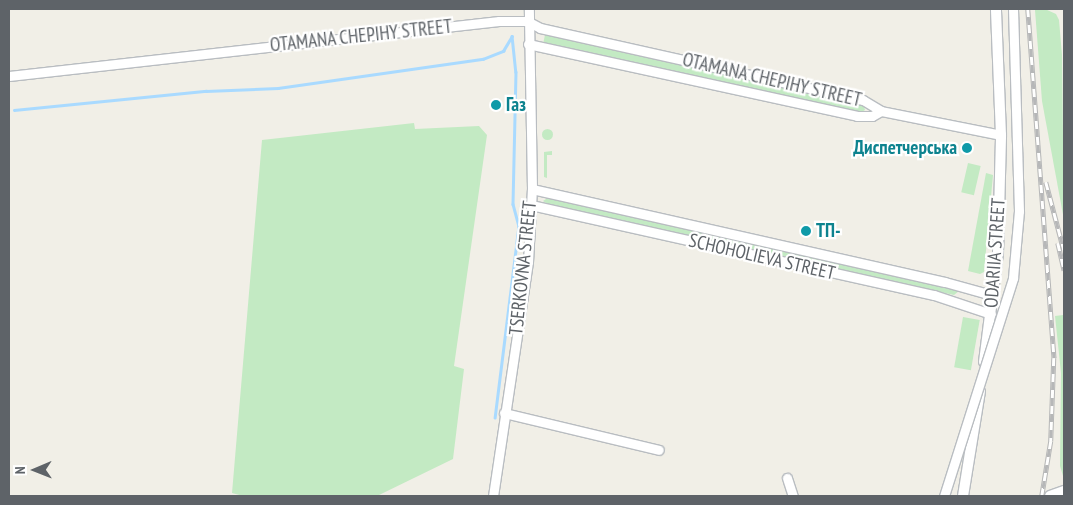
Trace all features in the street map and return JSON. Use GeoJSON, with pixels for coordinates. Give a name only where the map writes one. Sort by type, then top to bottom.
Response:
{"type":"FeatureCollection","features":[{"type":"Feature","properties":{"kind":"street","name":"TSERKOVNA STREET"},"geometry":{"type":"LineString","coordinates":[[493,496],[528,262],[532,189],[527,21],[529,9]]}},
{"type":"Feature","properties":{"kind":"street","name":"ODARIIA STREET"},"geometry":{"type":"LineString","coordinates":[[963,496],[991,314],[998,252],[1001,135],[996,9]]}},
{"type":"Feature","properties":{"kind":"street"},"geometry":{"type":"LineString","coordinates":[[944,496],[1006,307],[1014,269],[1019,210],[1013,9]]}},
{"type":"Feature","properties":{"kind":"street","name":"OTAMANA CHEPIHY STREET"},"geometry":{"type":"LineString","coordinates":[[9,76],[499,21],[527,21],[540,28],[863,100],[881,111],[1001,135]]}},
{"type":"Feature","properties":{"kind":"street","name":"OTAMANA CHEPIHY STREET"},"geometry":{"type":"LineString","coordinates":[[528,44],[858,116],[872,116],[881,111]]}},
{"type":"Feature","properties":{"kind":"street","name":"SCHOHOLIEVA STREET"},"geometry":{"type":"LineString","coordinates":[[532,189],[945,282],[992,296]]}},
{"type":"Feature","properties":{"kind":"street","name":"SCHOHOLIEVA STREET"},"geometry":{"type":"LineString","coordinates":[[531,205],[934,295],[991,314]]}},
{"type":"Feature","properties":{"kind":"street"},"geometry":{"type":"LineString","coordinates":[[504,413],[659,450]]}},
{"type":"Feature","properties":{"kind":"street"},"geometry":{"type":"LineString","coordinates":[[787,478],[793,496]]}},
{"type":"Feature","properties":{"kind":"street"},"geometry":{"type":"LineString","coordinates":[[1050,496],[1064,491]]}},
{"type":"Feature","properties":{"kind":"green space"},"geometry":{"type":"Polygon","coordinates":[[[1045,9],[1056,14],[1059,20],[1062,55],[1064,220],[1042,101],[1035,10],[1045,9]]]}},
{"type":"Feature","properties":{"kind":"green space"},"geometry":{"type":"Polygon","coordinates":[[[545,35],[863,103],[865,110],[860,113],[543,44],[545,35]]]}},
{"type":"Feature","properties":{"kind":"green space"},"geometry":{"type":"Polygon","coordinates":[[[414,123],[415,129],[479,126],[487,135],[454,366],[464,369],[453,459],[377,496],[243,496],[232,493],[262,140],[414,123]]]}},
{"type":"Feature","properties":{"kind":"green space"},"geometry":{"type":"Polygon","coordinates":[[[547,128],[553,134],[547,140],[541,134],[547,128]]]}},
{"type":"Feature","properties":{"kind":"green space"},"geometry":{"type":"Polygon","coordinates":[[[552,151],[552,155],[547,155],[547,178],[544,177],[544,152],[552,151]]]}},
{"type":"Feature","properties":{"kind":"green space"},"geometry":{"type":"Polygon","coordinates":[[[968,163],[981,166],[974,195],[961,192],[968,163]]]}},
{"type":"Feature","properties":{"kind":"green space"},"geometry":{"type":"Polygon","coordinates":[[[986,173],[993,175],[984,272],[980,274],[968,271],[986,173]]]}},
{"type":"Feature","properties":{"kind":"green space"},"geometry":{"type":"Polygon","coordinates":[[[549,197],[958,288],[959,291],[954,295],[549,205],[543,201],[549,197]]]}},
{"type":"Feature","properties":{"kind":"green space"},"geometry":{"type":"Polygon","coordinates":[[[1063,315],[1063,476],[1060,466],[1061,373],[1055,316],[1063,315]]]}},
{"type":"Feature","properties":{"kind":"green space"},"geometry":{"type":"Polygon","coordinates":[[[963,317],[980,320],[971,370],[954,367],[963,317]]]}},
{"type":"Feature","properties":{"kind":"waterway"},"geometry":{"type":"LineString","coordinates":[[14,110],[206,91],[278,88],[483,59],[503,51],[512,36],[516,72],[513,204],[519,226],[495,418]]}},
{"type":"Feature","properties":{"kind":"railway"},"geometry":{"type":"LineString","coordinates":[[1028,9],[1054,358],[1051,441],[1042,496]]}},
{"type":"Feature","properties":{"kind":"railway"},"geometry":{"type":"LineString","coordinates":[[1046,182],[1064,250]]}},
{"type":"Feature","properties":{"kind":"railway"},"geometry":{"type":"LineString","coordinates":[[1058,243],[1064,270]]}},
{"type":"Feature","properties":{"kind":"place","name":"Газ"},"geometry":{"type":"Point","coordinates":[496,105]}},
{"type":"Feature","properties":{"kind":"place","name":"Диспетчерська"},"geometry":{"type":"Point","coordinates":[967,148]}},
{"type":"Feature","properties":{"kind":"place","name":"ТП-"},"geometry":{"type":"Point","coordinates":[806,231]}}]}
